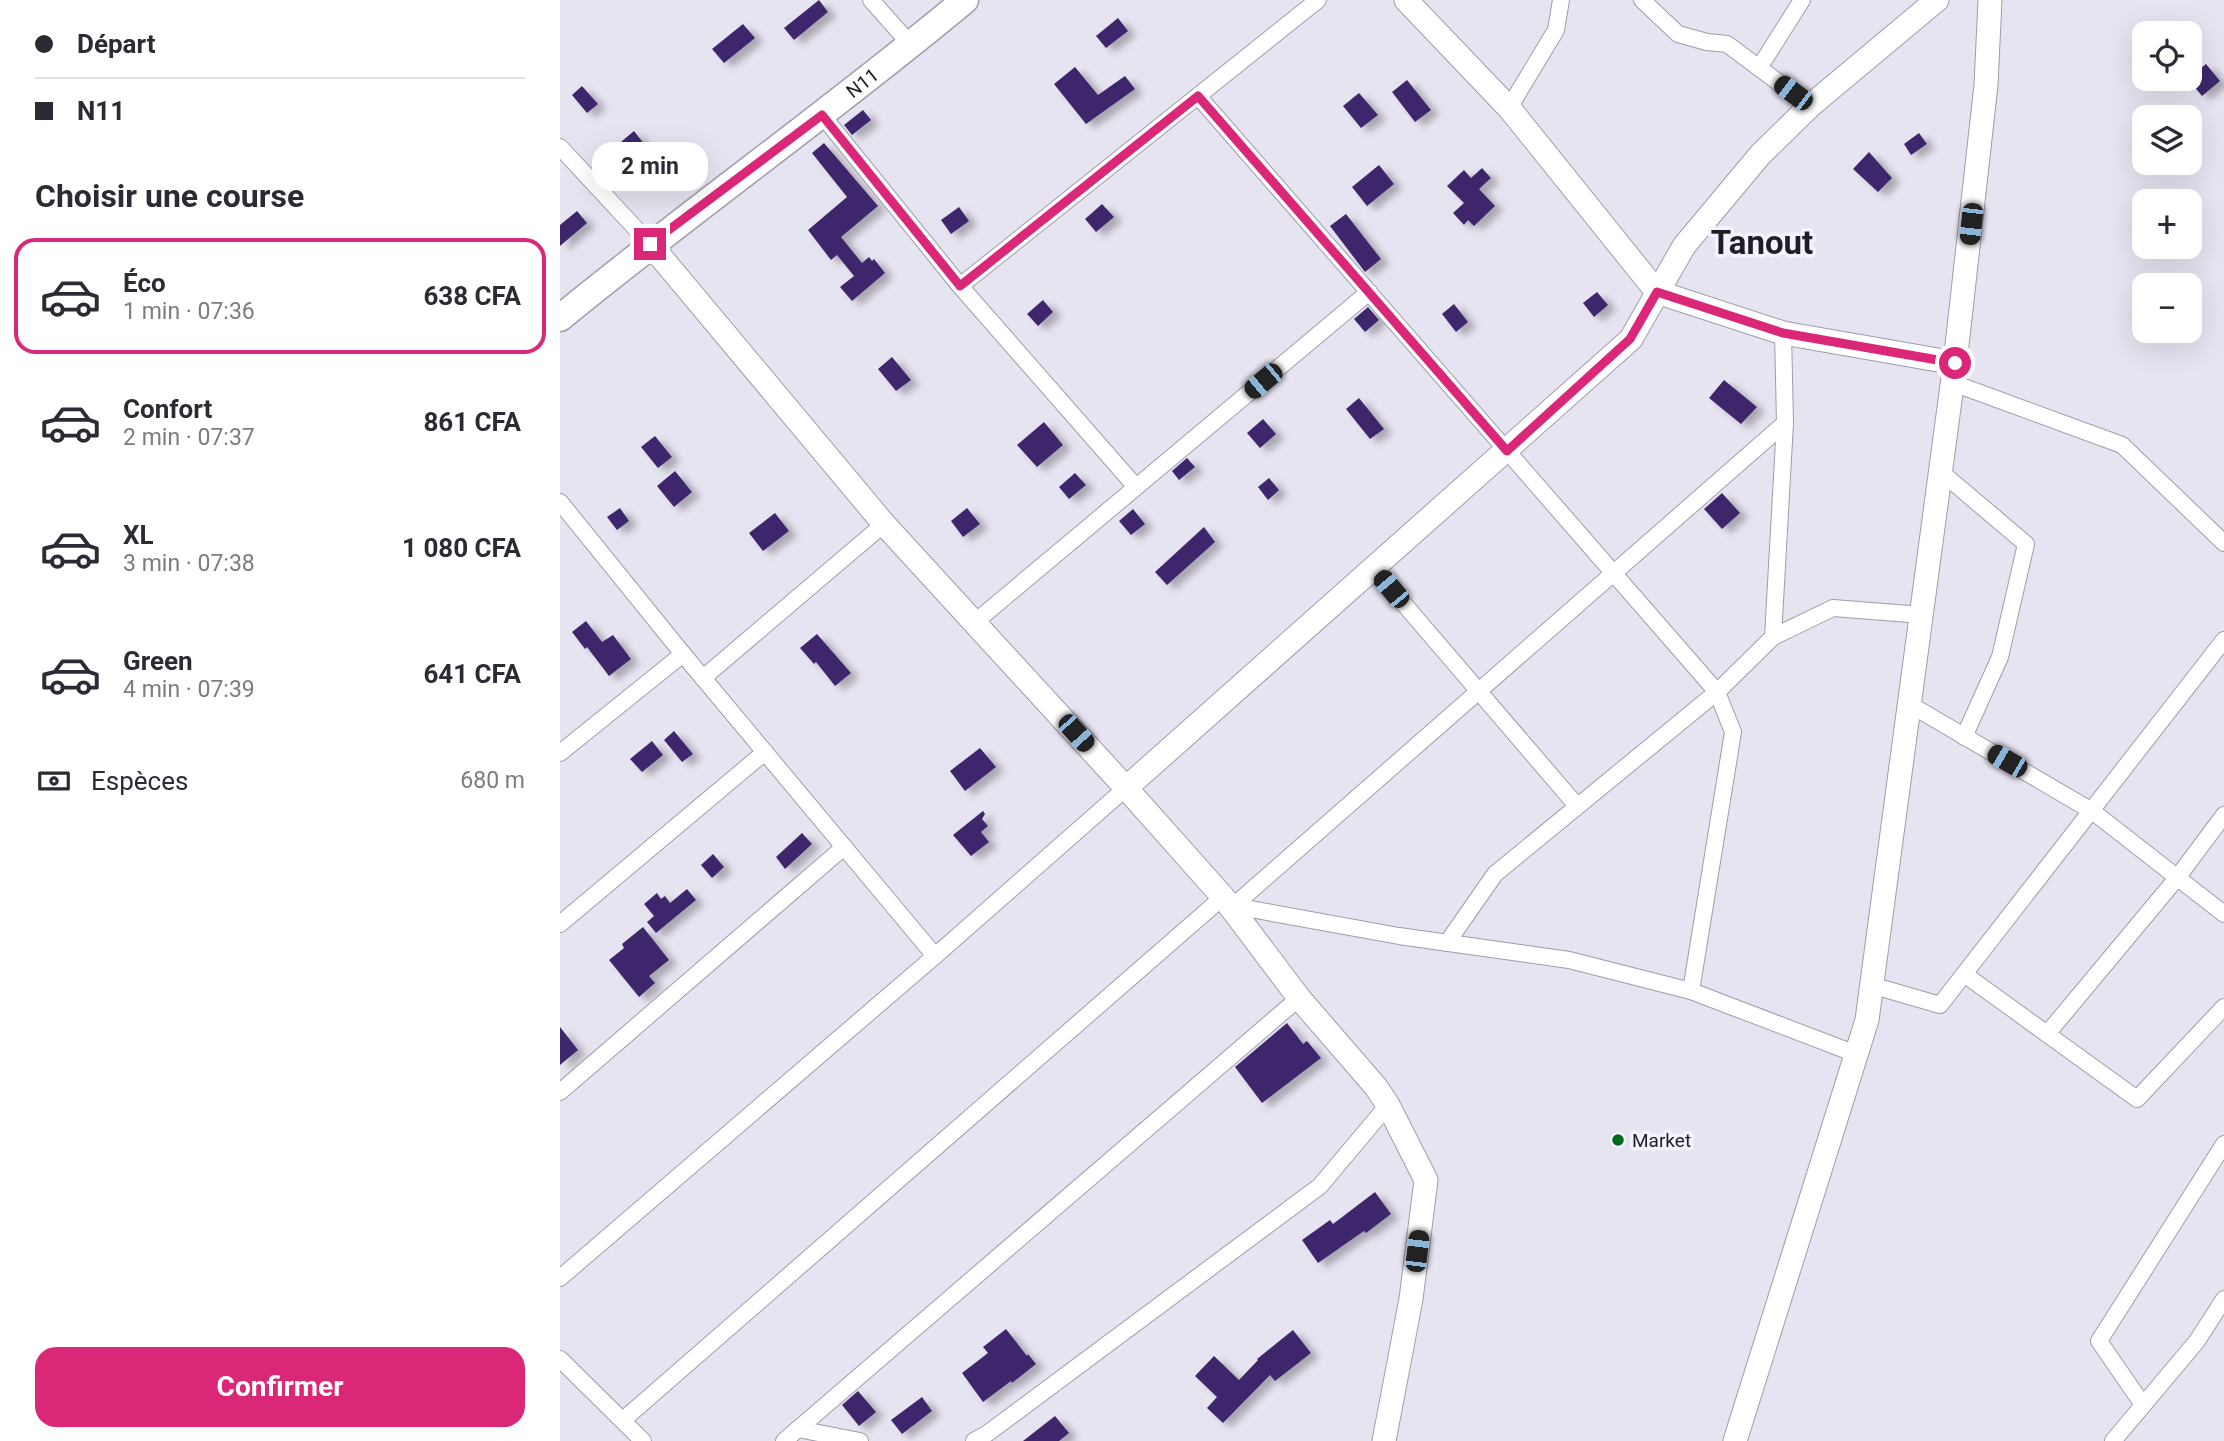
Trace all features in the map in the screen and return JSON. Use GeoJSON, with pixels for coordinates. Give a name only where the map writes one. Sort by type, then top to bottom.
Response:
{"type":"FeatureCollection","features":[{"type":"Feature","properties":{"kind":"main road","name":"N11"},"geometry":{"type":"LineString","coordinates":[[560,318],[650,244],[822,115],[965,0]]}},
{"type":"Feature","properties":{"kind":"street"},"geometry":{"type":"LineString","coordinates":[[871,0],[911,45]]}},
{"type":"Feature","properties":{"kind":"street"},"geometry":{"type":"LineString","coordinates":[[960,286],[1318,0]]}},
{"type":"Feature","properties":{"kind":"street"},"geometry":{"type":"LineString","coordinates":[[1406,0],[1508,108],[1657,292],[1783,333],[1954,373],[2122,445],[2224,543]]}},
{"type":"Feature","properties":{"kind":"street"},"geometry":{"type":"LineString","coordinates":[[1508,108],[1556,30],[1562,0]]}},
{"type":"Feature","properties":{"kind":"street"},"geometry":{"type":"LineString","coordinates":[[1642,0],[1678,34],[1727,44],[1810,106]]}},
{"type":"Feature","properties":{"kind":"street"},"geometry":{"type":"LineString","coordinates":[[1759,68],[1802,0]]}},
{"type":"Feature","properties":{"kind":"street"},"geometry":{"type":"LineString","coordinates":[[560,1278],[935,956],[1630,339],[1684,246],[1760,155],[1810,106],[1937,0]]}},
{"type":"Feature","properties":{"kind":"street"},"geometry":{"type":"LineString","coordinates":[[1741,1439],[1867,1020],[1954,373],[1986,85],[1990,0]]}},
{"type":"Feature","properties":{"kind":"street"},"geometry":{"type":"LineString","coordinates":[[1198,96],[1717,692],[1733,732],[1691,991]]}},
{"type":"Feature","properties":{"kind":"street"},"geometry":{"type":"LineString","coordinates":[[822,115],[960,286],[1136,488]]}},
{"type":"Feature","properties":{"kind":"street"},"geometry":{"type":"LineString","coordinates":[[560,147],[650,244],[884,523],[1227,903],[1299,999],[1376,1087],[1388,1105],[1426,1180],[1411,1299],[1384,1441]]}},
{"type":"Feature","properties":{"kind":"street"},"geometry":{"type":"LineString","coordinates":[[974,622],[1369,292]]}},
{"type":"Feature","properties":{"kind":"street"},"geometry":{"type":"LineString","coordinates":[[1773,637],[1785,423],[1783,333]]}},
{"type":"Feature","properties":{"kind":"street"},"geometry":{"type":"LineString","coordinates":[[623,1420],[1614,574],[1785,423]]}},
{"type":"Feature","properties":{"kind":"street"},"geometry":{"type":"LineString","coordinates":[[1941,472],[2026,544],[2000,657],[1964,737]]}},
{"type":"Feature","properties":{"kind":"street"},"geometry":{"type":"LineString","coordinates":[[560,502],[935,956]]}},
{"type":"Feature","properties":{"kind":"street"},"geometry":{"type":"LineString","coordinates":[[703,678],[884,523]]}},
{"type":"Feature","properties":{"kind":"street"},"geometry":{"type":"LineString","coordinates":[[1374,569],[1577,806]]}},
{"type":"Feature","properties":{"kind":"street"},"geometry":{"type":"LineString","coordinates":[[1447,943],[1495,873],[1717,692],[1773,637],[1833,608],[1922,615]]}},
{"type":"Feature","properties":{"kind":"street"},"geometry":{"type":"LineString","coordinates":[[1871,985],[1940,1004],[2224,640]]}},
{"type":"Feature","properties":{"kind":"street"},"geometry":{"type":"LineString","coordinates":[[560,753],[683,654]]}},
{"type":"Feature","properties":{"kind":"street"},"geometry":{"type":"LineString","coordinates":[[1909,704],[2092,811],[2224,914]]}},
{"type":"Feature","properties":{"kind":"street"},"geometry":{"type":"LineString","coordinates":[[560,925],[765,752]]}},
{"type":"Feature","properties":{"kind":"street"},"geometry":{"type":"LineString","coordinates":[[2047,1034],[2177,878],[2224,815]]}},
{"type":"Feature","properties":{"kind":"street"},"geometry":{"type":"LineString","coordinates":[[560,1093],[844,847]]}},
{"type":"Feature","properties":{"kind":"street"},"geometry":{"type":"LineString","coordinates":[[1227,903],[1399,936],[1569,960],[1691,991],[1856,1054]]}},
{"type":"Feature","properties":{"kind":"street"},"geometry":{"type":"LineString","coordinates":[[1964,974],[2137,1099],[2218,1025],[2224,1007]]}},
{"type":"Feature","properties":{"kind":"street"},"geometry":{"type":"LineString","coordinates":[[784,1441],[1299,999]]}},
{"type":"Feature","properties":{"kind":"street"},"geometry":{"type":"LineString","coordinates":[[974,1441],[1320,1186],[1388,1105]]}},
{"type":"Feature","properties":{"kind":"street"},"geometry":{"type":"LineString","coordinates":[[2143,1405],[2099,1341],[2224,1144]]}},
{"type":"Feature","properties":{"kind":"street"},"geometry":{"type":"LineString","coordinates":[[2113,1441],[2197,1341],[2224,1299]]}},
{"type":"Feature","properties":{"kind":"street"},"geometry":{"type":"LineString","coordinates":[[560,1359],[643,1441]]}},
{"type":"Feature","properties":{"kind":"street"},"geometry":{"type":"LineString","coordinates":[[798,1429],[860,1441]]}},
{"type":"Feature","properties":{"kind":"building"},"geometry":{"type":"Polygon","coordinates":[[[819,0],[828,12],[794,40],[784,28],[819,0]]]}},
{"type":"Feature","properties":{"kind":"building"},"geometry":{"type":"Polygon","coordinates":[[[1118,18],[1128,31],[1106,48],[1096,36],[1118,18]]]}},
{"type":"Feature","properties":{"kind":"building"},"geometry":{"type":"Polygon","coordinates":[[[743,24],[755,38],[724,63],[712,49],[743,24]]]}},
{"type":"Feature","properties":{"kind":"building"},"geometry":{"type":"Polygon","coordinates":[[[2206,64],[2220,81],[2202,96],[2198,91],[2202,91],[2202,67],[2206,64]]]}},
{"type":"Feature","properties":{"kind":"building"},"geometry":{"type":"Polygon","coordinates":[[[1075,67],[1098,95],[1125,76],[1135,89],[1086,124],[1054,84],[1075,67]]]}},
{"type":"Feature","properties":{"kind":"building"},"geometry":{"type":"Polygon","coordinates":[[[1407,80],[1431,110],[1415,122],[1392,92],[1407,80]]]}},
{"type":"Feature","properties":{"kind":"building"},"geometry":{"type":"Polygon","coordinates":[[[582,86],[598,104],[587,113],[572,95],[582,86]]]}},
{"type":"Feature","properties":{"kind":"building"},"geometry":{"type":"Polygon","coordinates":[[[1359,93],[1378,115],[1361,128],[1343,106],[1359,93]]]}},
{"type":"Feature","properties":{"kind":"building"},"geometry":{"type":"Polygon","coordinates":[[[863,110],[871,120],[852,135],[844,125],[863,110]]]}},
{"type":"Feature","properties":{"kind":"building"},"geometry":{"type":"Polygon","coordinates":[[[634,131],[652,154],[632,170],[625,160],[612,169],[603,157],[634,131]]]}},
{"type":"Feature","properties":{"kind":"building"},"geometry":{"type":"Polygon","coordinates":[[[1919,133],[1927,144],[1911,155],[1904,144],[1919,133]]]}},
{"type":"Feature","properties":{"kind":"building"},"geometry":{"type":"Polygon","coordinates":[[[824,143],[878,206],[841,237],[862,263],[869,257],[872,261],[874,259],[885,273],[852,301],[840,287],[854,276],[837,255],[831,260],[808,230],[847,197],[812,153],[824,143]]]}},
{"type":"Feature","properties":{"kind":"building"},"geometry":{"type":"Polygon","coordinates":[[[1869,152],[1892,178],[1878,192],[1853,169],[1869,152]]]}},
{"type":"Feature","properties":{"kind":"building"},"geometry":{"type":"Polygon","coordinates":[[[1379,165],[1394,184],[1367,206],[1352,187],[1379,165]]]}},
{"type":"Feature","properties":{"kind":"building"},"geometry":{"type":"Polygon","coordinates":[[[1482,168],[1491,178],[1479,189],[1495,206],[1474,226],[1468,220],[1464,225],[1453,213],[1464,203],[1447,186],[1464,170],[1471,178],[1482,168]]]}},
{"type":"Feature","properties":{"kind":"building"},"geometry":{"type":"Polygon","coordinates":[[[1102,204],[1114,217],[1096,232],[1085,219],[1102,204]]]}},
{"type":"Feature","properties":{"kind":"building"},"geometry":{"type":"Polygon","coordinates":[[[959,207],[969,221],[951,234],[941,220],[959,207]]]}},
{"type":"Feature","properties":{"kind":"building"},"geometry":{"type":"Polygon","coordinates":[[[577,211],[587,223],[560,246],[560,225],[577,211]]]}},
{"type":"Feature","properties":{"kind":"building"},"geometry":{"type":"Polygon","coordinates":[[[1346,214],[1381,259],[1365,272],[1330,226],[1346,214]]]}},
{"type":"Feature","properties":{"kind":"building"},"geometry":{"type":"Polygon","coordinates":[[[1597,292],[1608,305],[1594,317],[1583,303],[1597,292]]]}},
{"type":"Feature","properties":{"kind":"building"},"geometry":{"type":"Polygon","coordinates":[[[1043,300],[1053,312],[1038,326],[1027,314],[1043,300]]]}},
{"type":"Feature","properties":{"kind":"building"},"geometry":{"type":"Polygon","coordinates":[[[1454,304],[1468,322],[1456,332],[1442,314],[1454,304]]]}},
{"type":"Feature","properties":{"kind":"building"},"geometry":{"type":"Polygon","coordinates":[[[1368,307],[1379,320],[1365,332],[1354,319],[1368,307]]]}},
{"type":"Feature","properties":{"kind":"building"},"geometry":{"type":"Polygon","coordinates":[[[892,357],[911,380],[896,391],[878,369],[892,357]]]}},
{"type":"Feature","properties":{"kind":"building"},"geometry":{"type":"Polygon","coordinates":[[[1724,380],[1757,407],[1741,424],[1709,398],[1724,380]]]}},
{"type":"Feature","properties":{"kind":"building"},"geometry":{"type":"Polygon","coordinates":[[[1359,398],[1384,429],[1370,439],[1346,409],[1359,398]]]}},
{"type":"Feature","properties":{"kind":"building"},"geometry":{"type":"Polygon","coordinates":[[[1263,419],[1276,434],[1260,448],[1247,433],[1263,419]]]}},
{"type":"Feature","properties":{"kind":"building"},"geometry":{"type":"Polygon","coordinates":[[[1044,422],[1063,445],[1037,467],[1017,445],[1044,422]]]}},
{"type":"Feature","properties":{"kind":"building"},"geometry":{"type":"Polygon","coordinates":[[[655,436],[672,457],[658,468],[641,447],[655,436]]]}},
{"type":"Feature","properties":{"kind":"building"},"geometry":{"type":"Polygon","coordinates":[[[1187,458],[1195,467],[1179,480],[1172,471],[1187,458]]]}},
{"type":"Feature","properties":{"kind":"building"},"geometry":{"type":"Polygon","coordinates":[[[675,471],[692,492],[674,507],[657,486],[675,471]]]}},
{"type":"Feature","properties":{"kind":"building"},"geometry":{"type":"Polygon","coordinates":[[[1075,473],[1086,485],[1069,499],[1059,487],[1075,473]]]}},
{"type":"Feature","properties":{"kind":"building"},"geometry":{"type":"Polygon","coordinates":[[[1269,478],[1279,490],[1268,500],[1258,487],[1269,478]]]}},
{"type":"Feature","properties":{"kind":"building"},"geometry":{"type":"Polygon","coordinates":[[[1722,493],[1740,513],[1722,529],[1704,509],[1722,493]]]}},
{"type":"Feature","properties":{"kind":"building"},"geometry":{"type":"Polygon","coordinates":[[[620,508],[629,521],[617,530],[607,517],[620,508]]]}},
{"type":"Feature","properties":{"kind":"building"},"geometry":{"type":"Polygon","coordinates":[[[967,508],[980,524],[963,537],[951,521],[967,508]]]}},
{"type":"Feature","properties":{"kind":"building"},"geometry":{"type":"Polygon","coordinates":[[[1133,509],[1145,524],[1131,535],[1119,521],[1133,509]]]}},
{"type":"Feature","properties":{"kind":"building"},"geometry":{"type":"Polygon","coordinates":[[[775,513],[789,531],[763,551],[749,533],[775,513]]]}},
{"type":"Feature","properties":{"kind":"building"},"geometry":{"type":"Polygon","coordinates":[[[1204,527],[1215,542],[1167,585],[1155,572],[1204,527]]]}},
{"type":"Feature","properties":{"kind":"building"},"geometry":{"type":"Polygon","coordinates":[[[586,621],[602,642],[613,635],[631,659],[609,676],[572,632],[586,621]]]}},
{"type":"Feature","properties":{"kind":"building"},"geometry":{"type":"Polygon","coordinates":[[[817,634],[851,673],[835,686],[816,662],[814,664],[800,648],[817,634]]]}},
{"type":"Feature","properties":{"kind":"building"},"geometry":{"type":"Polygon","coordinates":[[[674,731],[693,754],[682,762],[664,740],[674,731]]]}},
{"type":"Feature","properties":{"kind":"building"},"geometry":{"type":"Polygon","coordinates":[[[652,741],[663,755],[642,772],[630,759],[652,741]]]}},
{"type":"Feature","properties":{"kind":"building"},"geometry":{"type":"Polygon","coordinates":[[[980,748],[996,767],[965,791],[950,771],[980,748]]]}},
{"type":"Feature","properties":{"kind":"building"},"geometry":{"type":"Polygon","coordinates":[[[983,811],[985,814],[982,819],[988,826],[981,832],[989,842],[971,856],[953,835],[983,811]]]}},
{"type":"Feature","properties":{"kind":"building"},"geometry":{"type":"Polygon","coordinates":[[[802,833],[812,844],[785,869],[776,857],[802,833]]]}},
{"type":"Feature","properties":{"kind":"building"},"geometry":{"type":"Polygon","coordinates":[[[713,854],[724,867],[712,878],[701,865],[713,854]]]}},
{"type":"Feature","properties":{"kind":"building"},"geometry":{"type":"Polygon","coordinates":[[[687,889],[696,900],[656,933],[647,922],[654,916],[644,904],[657,893],[661,899],[665,896],[670,903],[687,889]]]}},
{"type":"Feature","properties":{"kind":"building"},"geometry":{"type":"Polygon","coordinates":[[[643,927],[669,960],[649,976],[655,983],[639,997],[609,960],[624,948],[622,944],[643,927]]]}},
{"type":"Feature","properties":{"kind":"building"},"geometry":{"type":"Polygon","coordinates":[[[1287,1023],[1303,1044],[1307,1041],[1321,1058],[1262,1103],[1235,1067],[1287,1023]]]}},
{"type":"Feature","properties":{"kind":"building"},"geometry":{"type":"Polygon","coordinates":[[[560,1027],[578,1050],[560,1065],[560,1027]]]}},
{"type":"Feature","properties":{"kind":"building"},"geometry":{"type":"Polygon","coordinates":[[[1375,1192],[1391,1214],[1318,1263],[1302,1240],[1330,1220],[1333,1224],[1375,1192]]]}},
{"type":"Feature","properties":{"kind":"building"},"geometry":{"type":"Polygon","coordinates":[[[1006,1329],[1036,1364],[983,1402],[962,1373],[988,1353],[983,1347],[1006,1329]]]}},
{"type":"Feature","properties":{"kind":"building"},"geometry":{"type":"Polygon","coordinates":[[[1293,1330],[1311,1353],[1275,1381],[1270,1375],[1223,1423],[1207,1408],[1217,1397],[1195,1376],[1214,1356],[1239,1380],[1257,1359],[1293,1330]]]}},
{"type":"Feature","properties":{"kind":"building"},"geometry":{"type":"Polygon","coordinates":[[[858,1391],[876,1412],[859,1426],[842,1405],[858,1391]]]}},
{"type":"Feature","properties":{"kind":"building"},"geometry":{"type":"Polygon","coordinates":[[[922,1397],[932,1411],[902,1434],[891,1420],[922,1397]]]}},
{"type":"Feature","properties":{"kind":"building"},"geometry":{"type":"Polygon","coordinates":[[[1055,1416],[1069,1433],[1059,1441],[1023,1441],[1055,1416]]]}},
{"type":"Feature","properties":{"kind":"place","name":"Market"},"geometry":{"type":"Point","coordinates":[1618,1140]}},
{"type":"Feature","properties":{"kind":"district","name":"Tanout"},"geometry":{"type":"Point","coordinates":[1762,242]}},
{"type":"Feature","properties":{"kind":"route"},"geometry":{"type":"LineString","coordinates":[[650,244],[822,115],[960,286],[1198,96],[1507,451],[1630,339],[1657,292],[1783,333],[1955,363]]}}]}
